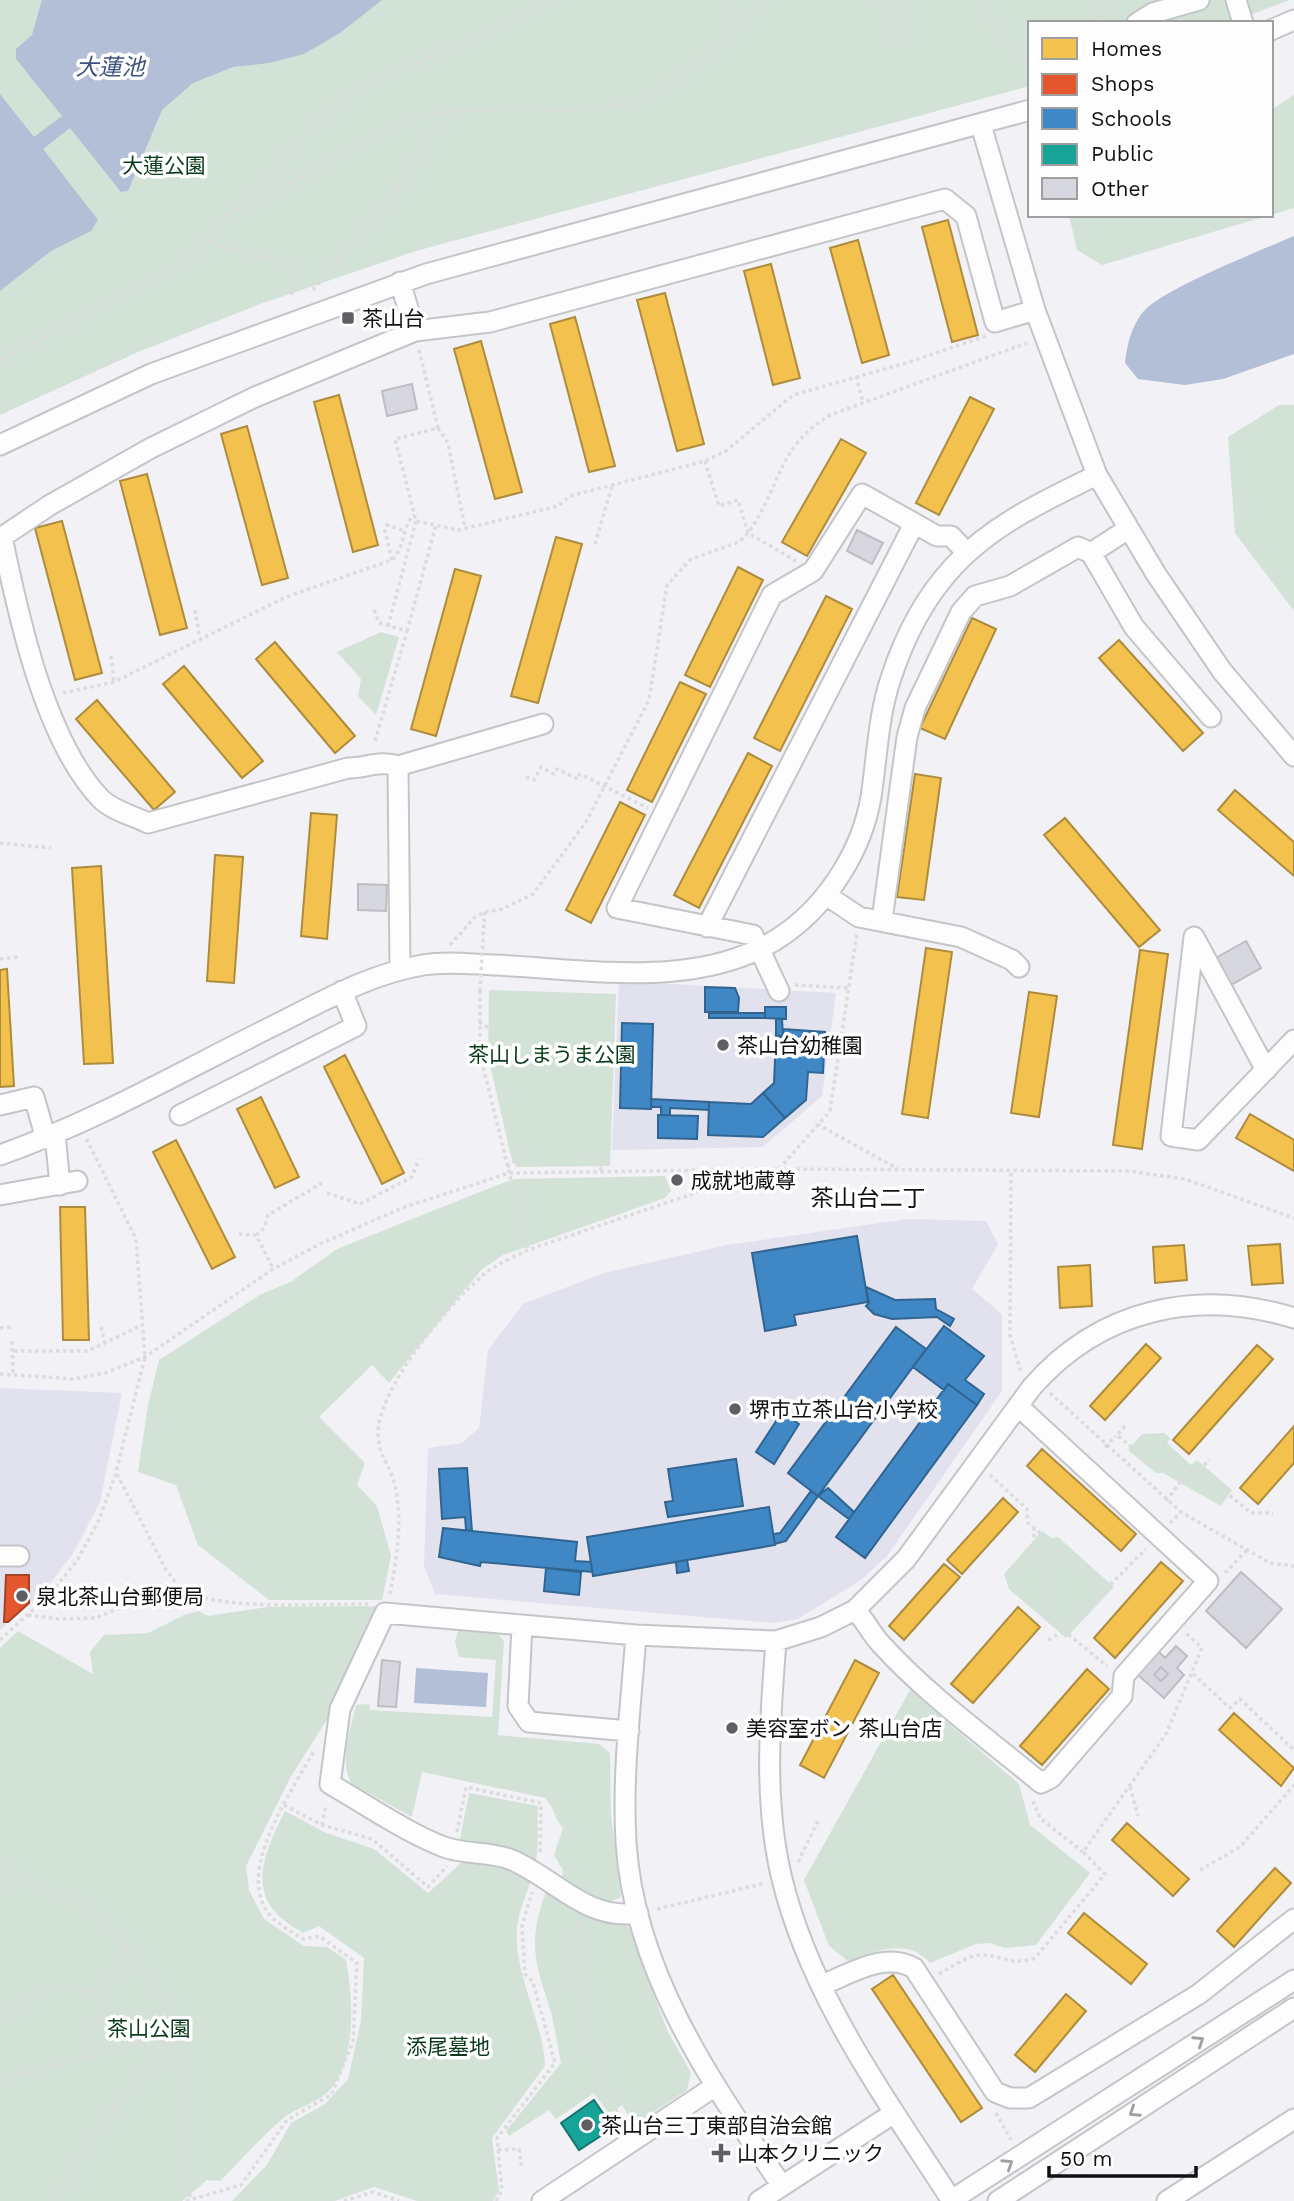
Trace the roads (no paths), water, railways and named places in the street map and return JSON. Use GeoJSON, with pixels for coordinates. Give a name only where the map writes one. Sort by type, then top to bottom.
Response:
{"type":"FeatureCollection","features":[{"type":"Feature","properties":{"kind":"street"},"geometry":{"type":"LineString","coordinates":[[1140,21],[1153,13],[1199,0]]}},
{"type":"Feature","properties":{"kind":"street"},"geometry":{"type":"LineString","coordinates":[[1236,0],[1242,21]]}},
{"type":"Feature","properties":{"kind":"street"},"geometry":{"type":"LineString","coordinates":[[1273,29],[1294,20]]}},
{"type":"Feature","properties":{"kind":"street"},"geometry":{"type":"LineString","coordinates":[[0,445],[151,374],[400,282],[1028,111]]}},
{"type":"Feature","properties":{"kind":"street"},"geometry":{"type":"LineString","coordinates":[[981,125],[1035,310],[1097,475],[1128,530],[1222,671],[1294,756]]}},
{"type":"Feature","properties":{"kind":"street"},"geometry":{"type":"LineString","coordinates":[[543,724],[398,766],[383,762],[363,768],[348,768],[148,823],[101,800],[69,752],[44,697],[2,537],[50,505],[151,448],[255,397],[415,331],[490,321],[945,198],[966,216],[995,322],[1035,310]]}},
{"type":"Feature","properties":{"kind":"street"},"geometry":{"type":"LineString","coordinates":[[400,282],[415,331]]}},
{"type":"Feature","properties":{"kind":"street"},"geometry":{"type":"LineString","coordinates":[[0,1155],[51,1137],[342,991],[400,970],[448,963],[664,973],[707,967],[760,949],[786,934],[826,895],[858,843],[870,802],[890,679],[925,603],[967,553],[1010,520],[1097,475]]}},
{"type":"Feature","properties":{"kind":"street"},"geometry":{"type":"LineString","coordinates":[[777,987],[753,935],[617,908],[772,595],[813,571],[862,494],[937,536],[951,537],[967,553]]}},
{"type":"Feature","properties":{"kind":"street"},"geometry":{"type":"LineString","coordinates":[[706,927],[914,524]]}},
{"type":"Feature","properties":{"kind":"street"},"geometry":{"type":"LineString","coordinates":[[1091,553],[1128,530]]}},
{"type":"Feature","properties":{"kind":"street"},"geometry":{"type":"LineString","coordinates":[[882,920],[907,737],[915,708],[961,612],[975,596],[1010,586],[1078,547],[1091,553],[1134,627],[1211,717]]}},
{"type":"Feature","properties":{"kind":"street"},"geometry":{"type":"LineString","coordinates":[[398,766],[400,970]]}},
{"type":"Feature","properties":{"kind":"street"},"geometry":{"type":"LineString","coordinates":[[826,895],[859,917],[961,937],[1012,960],[1019,967]]}},
{"type":"Feature","properties":{"kind":"street"},"geometry":{"type":"LineString","coordinates":[[1266,1070],[1194,937],[1171,1136],[1198,1140],[1266,1070],[1294,1040]]}},
{"type":"Feature","properties":{"kind":"street"},"geometry":{"type":"LineString","coordinates":[[180,1115],[356,1026],[342,991]]}},
{"type":"Feature","properties":{"kind":"street"},"geometry":{"type":"LineString","coordinates":[[0,1105],[34,1097],[69,1183],[0,1195]]}},
{"type":"Feature","properties":{"kind":"street"},"geometry":{"type":"LineString","coordinates":[[638,1913],[628,1915],[581,1905],[538,1871],[505,1857],[449,1848],[330,1784],[340,1709],[386,1608],[522,1626],[636,1635],[776,1641],[821,1627],[855,1610],[906,1559],[1050,1366],[1084,1342],[1110,1326],[1161,1308],[1241,1306],[1294,1318]]}},
{"type":"Feature","properties":{"kind":"street"},"geometry":{"type":"LineString","coordinates":[[855,1610],[872,1627],[878,1642],[901,1664],[1041,1783],[1051,1778],[1122,1696],[1124,1676],[1209,1580],[1018,1406]]}},
{"type":"Feature","properties":{"kind":"street"},"geometry":{"type":"LineString","coordinates":[[522,1626],[518,1706],[528,1723],[629,1731]]}},
{"type":"Feature","properties":{"kind":"street"},"geometry":{"type":"LineString","coordinates":[[636,1635],[629,1731],[626,1844],[638,1913],[655,1969],[685,2036],[714,2087],[782,2186]]}},
{"type":"Feature","properties":{"kind":"street"},"geometry":{"type":"LineString","coordinates":[[776,1641],[769,1755],[774,1832],[782,1879],[804,1949],[836,2017],[951,2201],[1294,1980]]}},
{"type":"Feature","properties":{"kind":"street"},"geometry":{"type":"LineString","coordinates":[[822,1985],[885,1961],[902,1961],[914,1968],[995,2092],[1010,2098],[1029,2098],[1199,1994],[1294,1919]]}},
{"type":"Feature","properties":{"kind":"street"},"geometry":{"type":"LineString","coordinates":[[998,2201],[1294,2008]]}},
{"type":"Feature","properties":{"kind":"street"},"geometry":{"type":"LineString","coordinates":[[542,2201],[714,2087]]}},
{"type":"Feature","properties":{"kind":"street"},"geometry":{"type":"LineString","coordinates":[[759,2201],[894,2113]]}},
{"type":"Feature","properties":{"kind":"street"},"geometry":{"type":"LineString","coordinates":[[1167,2201],[1294,2119]]}},
{"type":"Feature","properties":{"kind":"water","name":"大蓮池"},"geometry":{"type":"Polygon","coordinates":[[[42,0],[382,0],[340,33],[304,54],[269,63],[233,67],[193,83],[162,110],[128,191],[121,192],[70,128],[43,149],[98,220],[91,231],[51,251],[0,291],[0,94],[34,137],[62,116],[16,59],[16,49],[32,35],[42,0]]]}},
{"type":"Feature","properties":{"kind":"water"},"geometry":{"type":"Polygon","coordinates":[[[1294,236],[1294,354],[1223,379],[1185,385],[1138,379],[1125,363],[1130,336],[1143,312],[1170,292],[1294,236]]]}},
{"type":"Feature","properties":{"kind":"water"},"geometry":{"type":"Polygon","coordinates":[[[416,1668],[488,1673],[486,1707],[414,1703],[416,1668]]]}},
{"type":"Feature","properties":{"kind":"place","name":"茶山台"},"geometry":{"type":"Point","coordinates":[348,318]}},
{"type":"Feature","properties":{"kind":"place","name":"茶山台幼稚園"},"geometry":{"type":"Point","coordinates":[723,1045]}},
{"type":"Feature","properties":{"kind":"place","name":"成就地蔵尊"},"geometry":{"type":"Point","coordinates":[677,1180]}},
{"type":"Feature","properties":{"kind":"place","name":"堺市立茶山台小学校"},"geometry":{"type":"Point","coordinates":[735,1409]}},
{"type":"Feature","properties":{"kind":"place","name":"泉北茶山台郵便局"},"geometry":{"type":"Point","coordinates":[22,1596]}},
{"type":"Feature","properties":{"kind":"place","name":"美容室ボン 茶山台店"},"geometry":{"type":"Point","coordinates":[732,1728]}},
{"type":"Feature","properties":{"kind":"place","name":"茶山台三丁東部自治会館"},"geometry":{"type":"Point","coordinates":[587,2125]}},
{"type":"Feature","properties":{"kind":"place","name":"山本クリニック"},"geometry":{"type":"Point","coordinates":[721,2153]}},
{"type":"Feature","properties":{"kind":"district","name":"茶山台二丁"},"geometry":{"type":"Point","coordinates":[868,1198]}},
{"type":"Feature","properties":{"kind":"park label","name":"大蓮公園"},"geometry":{"type":"Point","coordinates":[164,165]}},
{"type":"Feature","properties":{"kind":"park label","name":"茶山しまうま公園"},"geometry":{"type":"Point","coordinates":[552,1054]}},
{"type":"Feature","properties":{"kind":"park label","name":"茶山公園"},"geometry":{"type":"Point","coordinates":[149,2028]}},
{"type":"Feature","properties":{"kind":"park label","name":"添尾墓地"},"geometry":{"type":"Point","coordinates":[448,2046]}}]}
